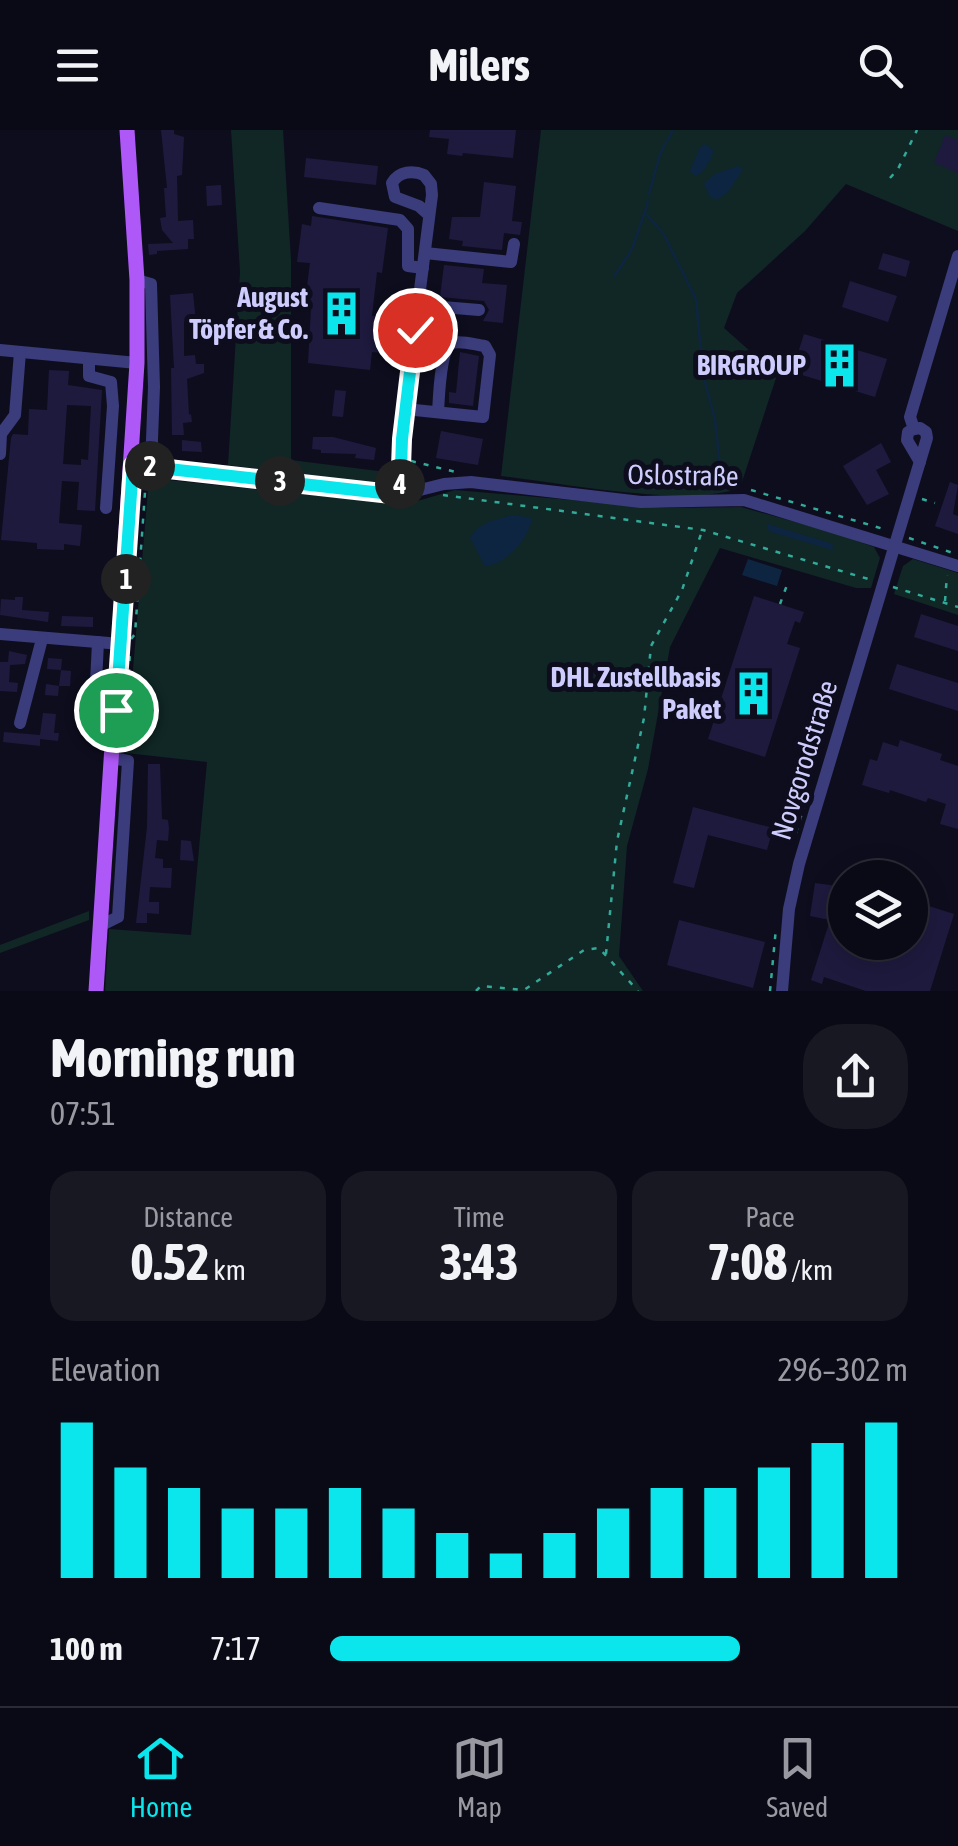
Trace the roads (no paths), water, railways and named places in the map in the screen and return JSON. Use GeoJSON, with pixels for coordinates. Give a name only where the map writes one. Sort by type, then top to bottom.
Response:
{"type":"FeatureCollection","features":[{"type":"Feature","properties":{"kind":"main road"},"geometry":{"type":"LineString","coordinates":[[96,991],[113,758],[126,650],[138,363],[137,280],[126,130]]}},
{"type":"Feature","properties":{"kind":"street"},"geometry":{"type":"LineString","coordinates":[[319,208],[400,220],[408,229],[408,266],[424,260],[511,262],[514,244]]}},
{"type":"Feature","properties":{"kind":"street"},"geometry":{"type":"LineString","coordinates":[[400,495],[405,409],[429,215]]}},
{"type":"Feature","properties":{"kind":"street","name":"Novgorodstraße"},"geometry":{"type":"LineString","coordinates":[[782,991],[789,909],[799,864],[920,462],[906,440],[908,432],[914,429],[910,417],[958,256]]}},
{"type":"Feature","properties":{"kind":"street"},"geometry":{"type":"LineString","coordinates":[[137,280],[151,284],[154,310],[152,469]]}},
{"type":"Feature","properties":{"kind":"street"},"geometry":{"type":"LineString","coordinates":[[419,302],[479,310]]}},
{"type":"Feature","properties":{"kind":"street"},"geometry":{"type":"LineString","coordinates":[[405,409],[483,417],[490,354],[485,346],[455,342],[449,345],[444,354],[438,412]]}},
{"type":"Feature","properties":{"kind":"street"},"geometry":{"type":"LineString","coordinates":[[0,350],[138,363]]}},
{"type":"Feature","properties":{"kind":"street"},"geometry":{"type":"LineString","coordinates":[[0,454],[1,434],[15,414],[20,352]]}},
{"type":"Feature","properties":{"kind":"street"},"geometry":{"type":"LineString","coordinates":[[89,358],[89,376],[111,382],[114,406],[106,508]]}},
{"type":"Feature","properties":{"kind":"street","name":"Oslostraße"},"geometry":{"type":"LineString","coordinates":[[133,465],[400,495],[444,484],[472,482],[641,502],[744,500],[958,566]]}},
{"type":"Feature","properties":{"kind":"street"},"geometry":{"type":"LineString","coordinates":[[0,634],[98,642],[126,650]]}},
{"type":"Feature","properties":{"kind":"street"},"geometry":{"type":"LineString","coordinates":[[20,723],[42,639]]}},
{"type":"Feature","properties":{"kind":"street"},"geometry":{"type":"LineString","coordinates":[[98,642],[95,704],[121,712]]}},
{"type":"Feature","properties":{"kind":"water"},"geometry":{"type":"Polygon","coordinates":[[[705,144],[713,150],[711,157],[705,169],[695,176],[690,171],[705,144]]]}},
{"type":"Feature","properties":{"kind":"water"},"geometry":{"type":"Polygon","coordinates":[[[738,166],[743,170],[727,193],[717,200],[709,196],[704,183],[715,174],[738,166]]]}},
{"type":"Feature","properties":{"kind":"water"},"geometry":{"type":"Polygon","coordinates":[[[513,515],[532,518],[526,534],[509,555],[485,566],[470,538],[483,525],[513,515]]]}},
{"type":"Feature","properties":{"kind":"water"},"geometry":{"type":"Polygon","coordinates":[[[768,524],[834,546],[832,550],[771,532],[768,524]]]}},
{"type":"Feature","properties":{"kind":"water"},"geometry":{"type":"Polygon","coordinates":[[[748,559],[782,570],[777,586],[742,575],[748,559]]]}},
{"type":"Feature","properties":{"kind":"waterway"},"geometry":{"type":"LineString","coordinates":[[649,194],[660,154],[673,130]]}},
{"type":"Feature","properties":{"kind":"waterway"},"geometry":{"type":"LineString","coordinates":[[648,200],[645,213],[663,233],[696,299],[703,374],[715,420],[722,488]]}},
{"type":"Feature","properties":{"kind":"waterway"},"geometry":{"type":"LineString","coordinates":[[614,277],[632,249],[644,214]]}},
{"type":"Feature","properties":{"kind":"place","name":"August Töpfer & Co."},"geometry":{"type":"Point","coordinates":[341,313]}},
{"type":"Feature","properties":{"kind":"place","name":"BIRGROUP"},"geometry":{"type":"Point","coordinates":[839,365]}},
{"type":"Feature","properties":{"kind":"place","name":"DHL Zustellbasis Paket"},"geometry":{"type":"Point","coordinates":[754,693]}}]}
